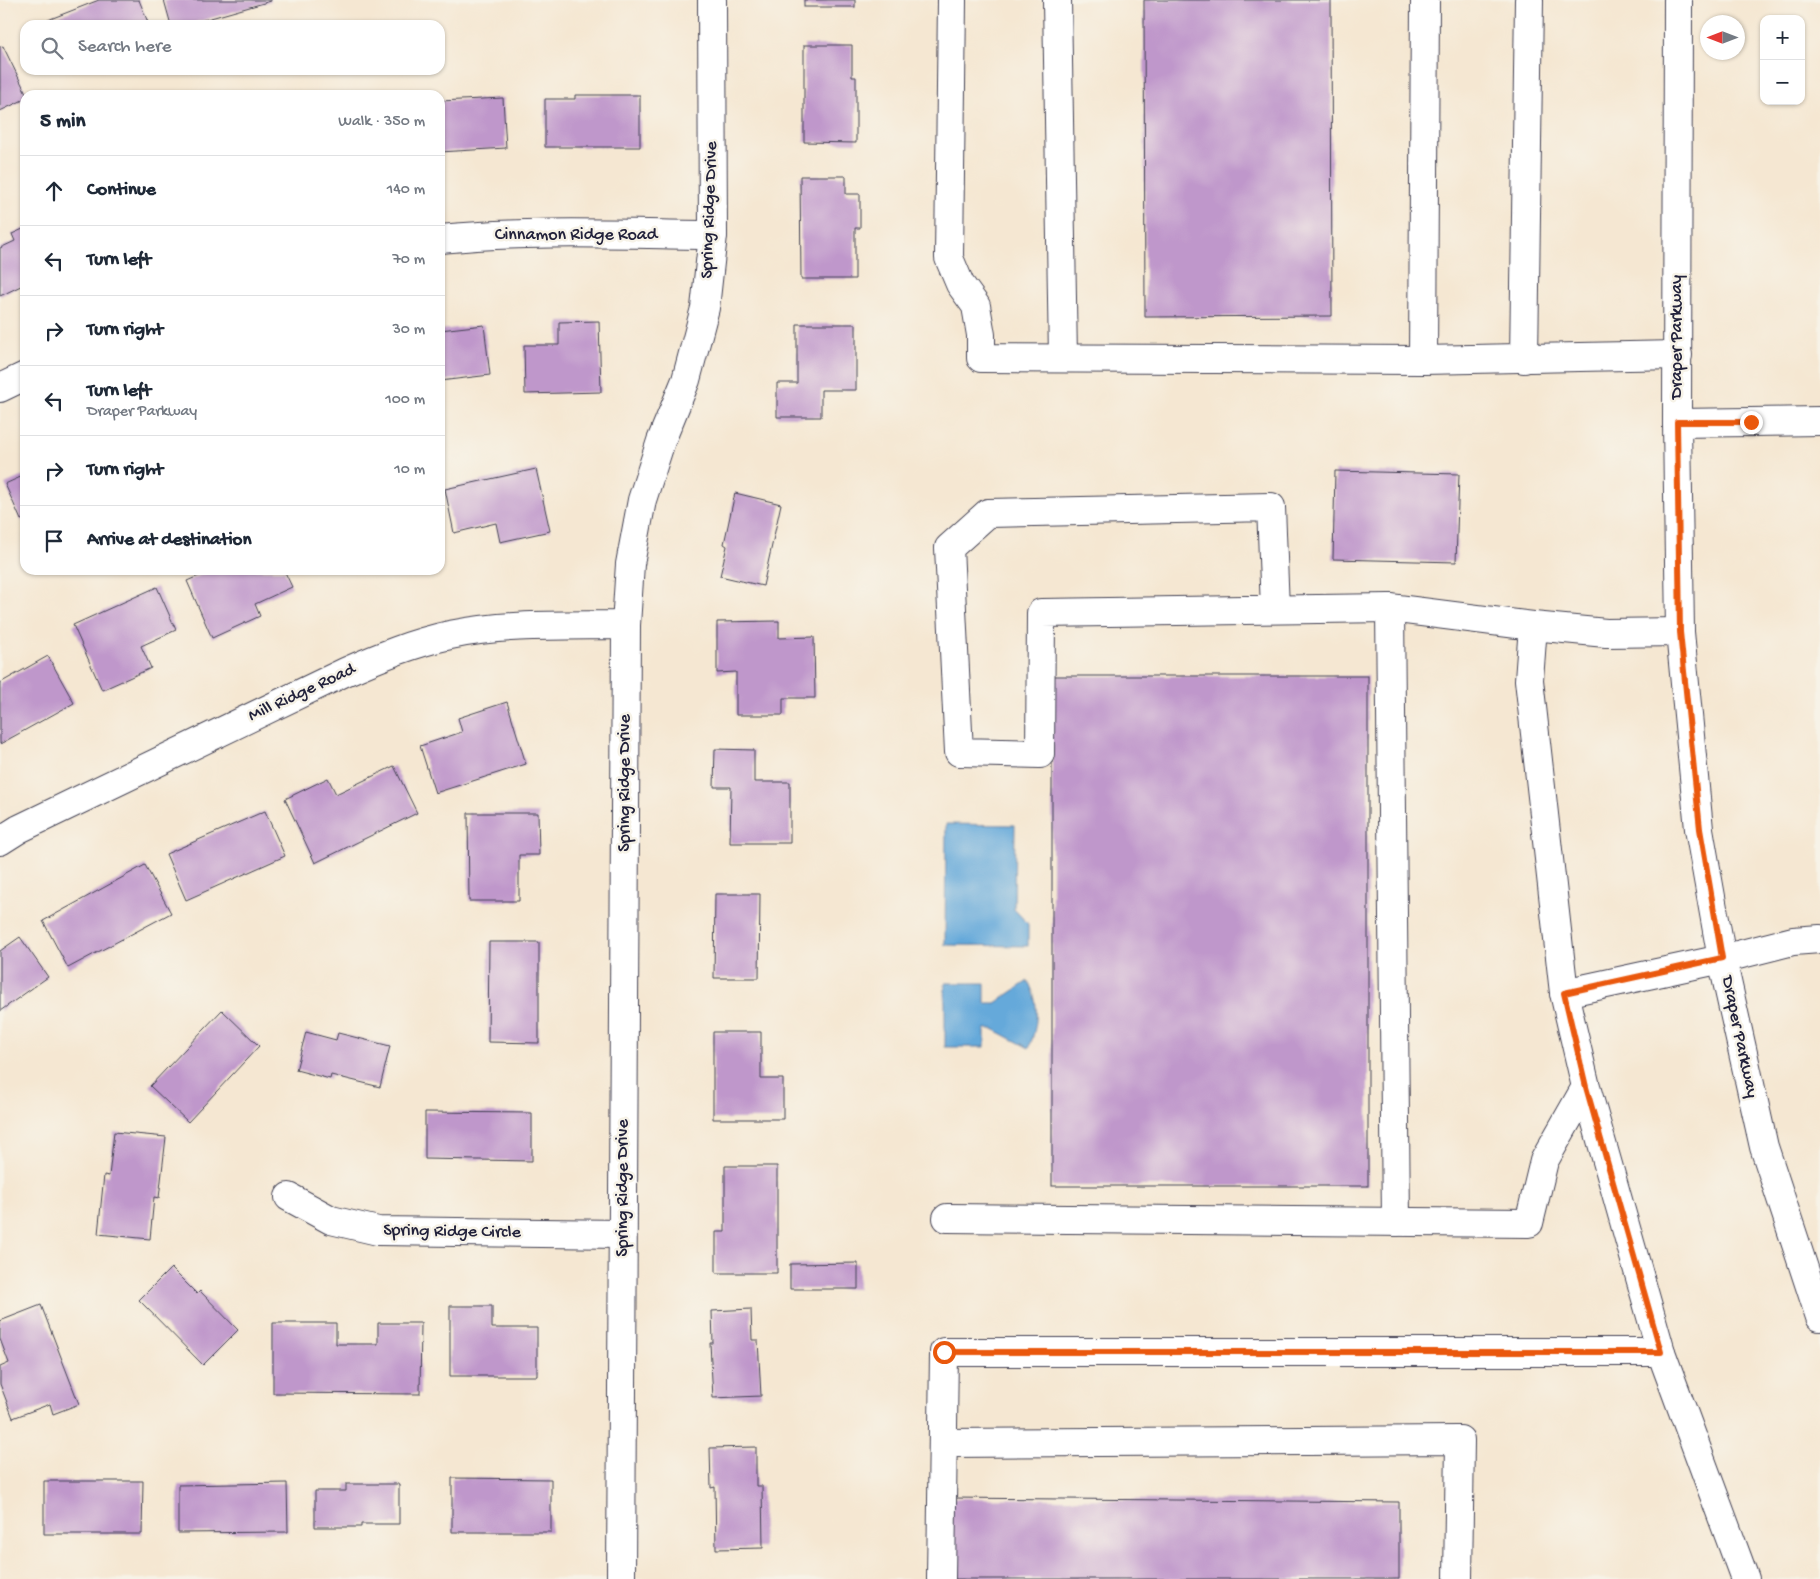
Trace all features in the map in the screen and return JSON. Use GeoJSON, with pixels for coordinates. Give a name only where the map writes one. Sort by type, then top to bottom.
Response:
{"type":"FeatureCollection","features":[{"type":"Feature","properties":{"kind":"street","name":"Spring Ridge Drive"},"geometry":{"type":"LineString","coordinates":[[620,1579],[626,625],[630,564],[642,500],[661,441],[686,380],[705,308],[713,235],[712,0]]}},
{"type":"Feature","properties":{"kind":"street"},"geometry":{"type":"LineString","coordinates":[[952,0],[949,258],[960,284],[976,306],[980,335],[980,358],[1423,360],[1678,355]]}},
{"type":"Feature","properties":{"kind":"street"},"geometry":{"type":"LineString","coordinates":[[1057,0],[1063,358]]}},
{"type":"Feature","properties":{"kind":"street"},"geometry":{"type":"LineString","coordinates":[[1423,360],[1425,0]]}},
{"type":"Feature","properties":{"kind":"street"},"geometry":{"type":"LineString","coordinates":[[1524,359],[1529,0]]}},
{"type":"Feature","properties":{"kind":"street","name":"Draper Parkway"},"geometry":{"type":"LineString","coordinates":[[1678,0],[1677,422],[1680,632],[1700,829],[1722,958],[1764,1147],[1820,1317]]}},
{"type":"Feature","properties":{"kind":"street","name":"Cinnamon Ridge Road"},"geometry":{"type":"LineString","coordinates":[[445,239],[539,233],[713,235]]}},
{"type":"Feature","properties":{"kind":"street"},"geometry":{"type":"LineString","coordinates":[[0,388],[20,378]]}},
{"type":"Feature","properties":{"kind":"street"},"geometry":{"type":"LineString","coordinates":[[1677,422],[1820,421]]}},
{"type":"Feature","properties":{"kind":"street"},"geometry":{"type":"LineString","coordinates":[[1275,609],[1271,507],[988,514],[949,548],[959,752],[1040,754],[1041,612],[1390,608],[1606,633],[1680,632]]}},
{"type":"Feature","properties":{"kind":"street"},"geometry":{"type":"LineString","coordinates":[[1390,608],[1396,1222]]}},
{"type":"Feature","properties":{"kind":"street","name":"Mill Ridge Road"},"geometry":{"type":"LineString","coordinates":[[0,841],[19,829],[345,672],[393,652],[450,635],[508,627],[626,625]]}},
{"type":"Feature","properties":{"kind":"street"},"geometry":{"type":"LineString","coordinates":[[1533,626],[1529,680],[1564,993],[1586,1087],[1661,1352],[1745,1579]]}},
{"type":"Feature","properties":{"kind":"street"},"geometry":{"type":"LineString","coordinates":[[1564,993],[1794,941],[1820,939]]}},
{"type":"Feature","properties":{"kind":"street"},"geometry":{"type":"LineString","coordinates":[[947,1218],[1529,1223],[1544,1161],[1586,1087]]}},
{"type":"Feature","properties":{"kind":"street","name":"Spring Ridge Circle"},"geometry":{"type":"LineString","coordinates":[[289,1196],[331,1220],[378,1231],[622,1234]]}},
{"type":"Feature","properties":{"kind":"street"},"geometry":{"type":"LineString","coordinates":[[941,1579],[944,1352],[1661,1352]]}},
{"type":"Feature","properties":{"kind":"street"},"geometry":{"type":"LineString","coordinates":[[943,1443],[1460,1440],[1458,1579]]}},
{"type":"Feature","properties":{"kind":"water"},"geometry":{"type":"Polygon","coordinates":[[[946,824],[1015,825],[1014,909],[1028,924],[1028,946],[945,945],[946,824]]]}},
{"type":"Feature","properties":{"kind":"water"},"geometry":{"type":"Polygon","coordinates":[[[1028,981],[1036,1006],[1036,1022],[1029,1048],[993,1029],[985,1029],[985,1047],[945,1047],[945,983],[985,983],[985,1003],[995,1003],[1028,981]]]}},
{"type":"Feature","properties":{"kind":"building"},"geometry":{"type":"Polygon","coordinates":[[[99,0],[139,0],[147,20],[48,20],[99,0]]]}},
{"type":"Feature","properties":{"kind":"building"},"geometry":{"type":"Polygon","coordinates":[[[164,0],[271,0],[204,20],[170,20],[164,0]]]}},
{"type":"Feature","properties":{"kind":"building"},"geometry":{"type":"Polygon","coordinates":[[[804,0],[855,0],[855,7],[804,7],[804,0]]]}},
{"type":"Feature","properties":{"kind":"building"},"geometry":{"type":"Polygon","coordinates":[[[1144,0],[1331,0],[1332,316],[1145,317],[1144,0]]]}},
{"type":"Feature","properties":{"kind":"building"},"geometry":{"type":"Polygon","coordinates":[[[804,45],[852,45],[852,77],[856,77],[856,143],[804,142],[804,45]]]}},
{"type":"Feature","properties":{"kind":"building"},"geometry":{"type":"Polygon","coordinates":[[[3,46],[25,90],[20,90],[20,101],[0,111],[0,47],[3,46]]]}},
{"type":"Feature","properties":{"kind":"building"},"geometry":{"type":"Polygon","coordinates":[[[575,95],[640,95],[640,147],[545,147],[545,99],[575,99],[575,95]]]}},
{"type":"Feature","properties":{"kind":"building"},"geometry":{"type":"Polygon","coordinates":[[[503,98],[506,148],[445,152],[445,101],[503,98]]]}},
{"type":"Feature","properties":{"kind":"building"},"geometry":{"type":"Polygon","coordinates":[[[800,176],[846,176],[846,194],[860,194],[860,228],[855,228],[855,279],[801,279],[800,176]]]}},
{"type":"Feature","properties":{"kind":"building"},"geometry":{"type":"Polygon","coordinates":[[[20,230],[20,286],[0,296],[0,248],[15,241],[12,234],[20,230]]]}},
{"type":"Feature","properties":{"kind":"building"},"geometry":{"type":"Polygon","coordinates":[[[599,321],[601,392],[525,394],[524,345],[559,345],[559,322],[599,321]]]}},
{"type":"Feature","properties":{"kind":"building"},"geometry":{"type":"Polygon","coordinates":[[[797,324],[856,324],[856,390],[821,390],[821,417],[777,417],[777,383],[797,383],[797,324]]]}},
{"type":"Feature","properties":{"kind":"building"},"geometry":{"type":"Polygon","coordinates":[[[484,325],[490,375],[445,380],[445,329],[484,325]]]}},
{"type":"Feature","properties":{"kind":"building"},"geometry":{"type":"Polygon","coordinates":[[[536,469],[550,531],[500,542],[496,523],[454,533],[445,489],[536,469]]]}},
{"type":"Feature","properties":{"kind":"building"},"geometry":{"type":"Polygon","coordinates":[[[1335,471],[1459,474],[1456,562],[1333,559],[1335,471]]]}},
{"type":"Feature","properties":{"kind":"building"},"geometry":{"type":"Polygon","coordinates":[[[20,477],[20,518],[5,484],[20,477]]]}},
{"type":"Feature","properties":{"kind":"building"},"geometry":{"type":"Polygon","coordinates":[[[735,493],[781,504],[763,586],[720,576],[727,546],[724,544],[735,493]]]}},
{"type":"Feature","properties":{"kind":"building"},"geometry":{"type":"Polygon","coordinates":[[[201,575],[286,575],[292,587],[255,604],[260,616],[212,638],[187,581],[201,575]]]}},
{"type":"Feature","properties":{"kind":"building"},"geometry":{"type":"Polygon","coordinates":[[[157,587],[176,630],[141,646],[151,668],[102,690],[73,625],[157,587]]]}},
{"type":"Feature","properties":{"kind":"building"},"geometry":{"type":"Polygon","coordinates":[[[779,621],[779,638],[814,637],[815,698],[783,698],[783,715],[736,715],[736,672],[717,673],[717,622],[779,621]]]}},
{"type":"Feature","properties":{"kind":"building"},"geometry":{"type":"Polygon","coordinates":[[[48,656],[74,703],[0,744],[0,683],[48,656]]]}},
{"type":"Feature","properties":{"kind":"building"},"geometry":{"type":"Polygon","coordinates":[[[1052,676],[1368,676],[1368,1186],[1052,1186],[1052,676]]]}},
{"type":"Feature","properties":{"kind":"building"},"geometry":{"type":"Polygon","coordinates":[[[507,702],[526,764],[435,793],[420,746],[462,732],[458,718],[507,702]]]}},
{"type":"Feature","properties":{"kind":"building"},"geometry":{"type":"Polygon","coordinates":[[[715,749],[754,750],[754,782],[790,782],[790,843],[730,843],[731,787],[714,787],[715,749]]]}},
{"type":"Feature","properties":{"kind":"building"},"geometry":{"type":"Polygon","coordinates":[[[394,766],[417,813],[315,863],[285,799],[328,778],[336,794],[394,766]]]}},
{"type":"Feature","properties":{"kind":"building"},"geometry":{"type":"Polygon","coordinates":[[[265,811],[285,856],[186,900],[166,854],[265,811]]]}},
{"type":"Feature","properties":{"kind":"building"},"geometry":{"type":"Polygon","coordinates":[[[468,813],[538,813],[539,855],[519,855],[519,901],[469,901],[468,813]]]}},
{"type":"Feature","properties":{"kind":"building"},"geometry":{"type":"Polygon","coordinates":[[[145,865],[171,913],[68,968],[43,921],[145,865]]]}},
{"type":"Feature","properties":{"kind":"building"},"geometry":{"type":"Polygon","coordinates":[[[715,894],[760,894],[759,978],[714,978],[715,894]]]}},
{"type":"Feature","properties":{"kind":"building"},"geometry":{"type":"Polygon","coordinates":[[[20,937],[48,977],[0,1011],[0,951],[20,937]]]}},
{"type":"Feature","properties":{"kind":"building"},"geometry":{"type":"Polygon","coordinates":[[[489,942],[539,942],[539,1043],[488,1042],[489,942]]]}},
{"type":"Feature","properties":{"kind":"building"},"geometry":{"type":"Polygon","coordinates":[[[222,1010],[259,1046],[188,1122],[150,1086],[222,1010]]]}},
{"type":"Feature","properties":{"kind":"building"},"geometry":{"type":"Polygon","coordinates":[[[306,1032],[336,1040],[338,1033],[390,1046],[380,1087],[331,1075],[330,1079],[296,1070],[306,1032]]]}},
{"type":"Feature","properties":{"kind":"building"},"geometry":{"type":"Polygon","coordinates":[[[713,1032],[761,1032],[761,1079],[783,1079],[783,1119],[713,1119],[713,1032]]]}},
{"type":"Feature","properties":{"kind":"building"},"geometry":{"type":"Polygon","coordinates":[[[425,1112],[532,1113],[532,1161],[425,1159],[425,1112]]]}},
{"type":"Feature","properties":{"kind":"building"},"geometry":{"type":"Polygon","coordinates":[[[114,1132],[166,1137],[159,1198],[154,1197],[150,1239],[98,1234],[104,1175],[109,1176],[114,1132]]]}},
{"type":"Feature","properties":{"kind":"building"},"geometry":{"type":"Polygon","coordinates":[[[725,1166],[777,1166],[777,1273],[716,1273],[716,1232],[725,1232],[725,1166]]]}},
{"type":"Feature","properties":{"kind":"building"},"geometry":{"type":"Polygon","coordinates":[[[858,1263],[858,1289],[790,1289],[790,1264],[858,1263]]]}},
{"type":"Feature","properties":{"kind":"building"},"geometry":{"type":"Polygon","coordinates":[[[171,1268],[197,1294],[200,1291],[238,1330],[203,1365],[139,1300],[171,1268]]]}},
{"type":"Feature","properties":{"kind":"building"},"geometry":{"type":"Polygon","coordinates":[[[41,1305],[79,1404],[53,1414],[50,1404],[13,1418],[0,1384],[0,1367],[9,1363],[0,1339],[0,1321],[41,1305]]]}},
{"type":"Feature","properties":{"kind":"building"},"geometry":{"type":"Polygon","coordinates":[[[450,1306],[492,1306],[492,1328],[537,1328],[537,1376],[450,1376],[450,1306]]]}},
{"type":"Feature","properties":{"kind":"building"},"geometry":{"type":"Polygon","coordinates":[[[751,1309],[752,1340],[758,1340],[761,1396],[713,1398],[710,1343],[713,1343],[712,1311],[751,1309]]]}},
{"type":"Feature","properties":{"kind":"building"},"geometry":{"type":"Polygon","coordinates":[[[273,1323],[336,1323],[336,1344],[378,1344],[378,1323],[421,1323],[420,1394],[273,1393],[273,1323]]]}},
{"type":"Feature","properties":{"kind":"building"},"geometry":{"type":"Polygon","coordinates":[[[756,1447],[756,1486],[762,1486],[763,1548],[716,1549],[715,1487],[711,1488],[710,1448],[756,1447]]]}},
{"type":"Feature","properties":{"kind":"building"},"geometry":{"type":"Polygon","coordinates":[[[452,1478],[551,1479],[551,1532],[452,1532],[452,1478]]]}},
{"type":"Feature","properties":{"kind":"building"},"geometry":{"type":"Polygon","coordinates":[[[44,1481],[143,1481],[142,1534],[44,1534],[44,1481]]]}},
{"type":"Feature","properties":{"kind":"building"},"geometry":{"type":"Polygon","coordinates":[[[287,1483],[288,1532],[178,1533],[178,1485],[287,1483]]]}},
{"type":"Feature","properties":{"kind":"building"},"geometry":{"type":"Polygon","coordinates":[[[346,1484],[399,1484],[399,1524],[361,1524],[361,1527],[315,1527],[315,1491],[346,1491],[346,1484]]]}},
{"type":"Feature","properties":{"kind":"building"},"geometry":{"type":"Polygon","coordinates":[[[951,1498],[1399,1502],[1399,1579],[950,1579],[951,1498]]]}},
{"type":"Feature","properties":{"kind":"route"},"geometry":{"type":"LineString","coordinates":[[944,1352],[1661,1352],[1586,1087],[1564,993],[1722,958],[1700,829],[1680,632],[1677,422],[1751,422]]}}]}
